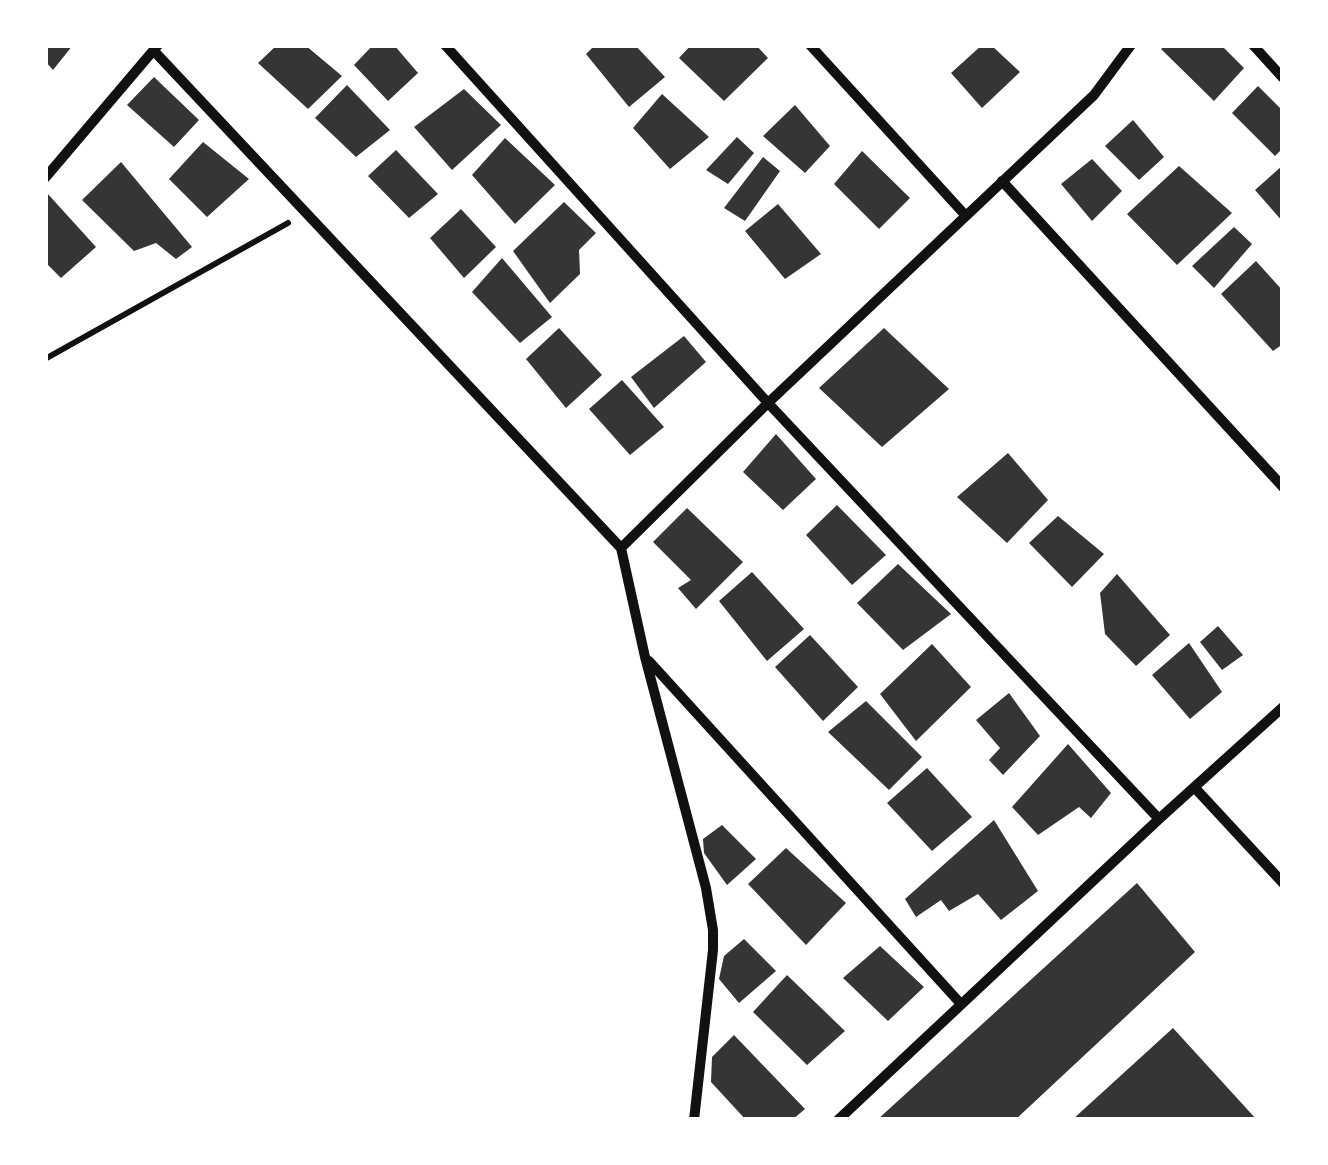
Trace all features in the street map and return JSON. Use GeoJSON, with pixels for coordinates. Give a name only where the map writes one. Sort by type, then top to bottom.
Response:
{"type":"FeatureCollection","features":[{"type":"Feature","properties":{"kind":"street"},"geometry":{"type":"LineString","coordinates":[[445,45],[768,403],[1159,819]]}},
{"type":"Feature","properties":{"kind":"street"},"geometry":{"type":"LineString","coordinates":[[810,45],[966,216]]}},
{"type":"Feature","properties":{"kind":"street"},"geometry":{"type":"LineString","coordinates":[[620,548],[1094,95],[1131,45]]}},
{"type":"Feature","properties":{"kind":"street"},"geometry":{"type":"LineString","coordinates":[[1253,45],[1283,78]]}},
{"type":"Feature","properties":{"kind":"street"},"geometry":{"type":"LineString","coordinates":[[45,178],[156,48],[620,548],[706,888],[713,930],[694,1120]]}},
{"type":"Feature","properties":{"kind":"street"},"geometry":{"type":"LineString","coordinates":[[1002,182],[1283,487]]}},
{"type":"Feature","properties":{"kind":"street"},"geometry":{"type":"LineString","coordinates":[[645,657],[961,1004]]}},
{"type":"Feature","properties":{"kind":"street"},"geometry":{"type":"LineString","coordinates":[[838,1120],[1283,707]]}},
{"type":"Feature","properties":{"kind":"street"},"geometry":{"type":"LineString","coordinates":[[1195,788],[1283,883]]}},
{"type":"Feature","properties":{"kind":"path"},"geometry":{"type":"LineString","coordinates":[[45,359],[306,213]]}},
{"type":"Feature","properties":{"kind":"building"},"geometry":{"type":"Polygon","coordinates":[[[45,45],[73,45],[53,70],[45,61],[45,45]]]}},
{"type":"Feature","properties":{"kind":"building"},"geometry":{"type":"Polygon","coordinates":[[[277,45],[305,45],[342,76],[308,109],[258,63],[277,45]]]}},
{"type":"Feature","properties":{"kind":"building"},"geometry":{"type":"Polygon","coordinates":[[[373,45],[394,45],[418,73],[388,101],[354,65],[373,45]]]}},
{"type":"Feature","properties":{"kind":"building"},"geometry":{"type":"Polygon","coordinates":[[[595,45],[635,45],[665,77],[629,107],[586,54],[595,45]]]}},
{"type":"Feature","properties":{"kind":"building"},"geometry":{"type":"Polygon","coordinates":[[[691,45],[756,45],[768,58],[724,101],[679,58],[691,45]]]}},
{"type":"Feature","properties":{"kind":"building"},"geometry":{"type":"Polygon","coordinates":[[[982,45],[991,45],[1020,72],[982,108],[951,73],[982,45]]]}},
{"type":"Feature","properties":{"kind":"building"},"geometry":{"type":"Polygon","coordinates":[[[1166,45],[1221,45],[1244,68],[1214,101],[1161,49],[1166,45]]]}},
{"type":"Feature","properties":{"kind":"building"},"geometry":{"type":"Polygon","coordinates":[[[154,77],[199,120],[174,147],[127,105],[154,77]]]}},
{"type":"Feature","properties":{"kind":"building"},"geometry":{"type":"Polygon","coordinates":[[[347,85],[390,130],[356,157],[315,118],[347,85]]]}},
{"type":"Feature","properties":{"kind":"building"},"geometry":{"type":"Polygon","coordinates":[[[1258,86],[1283,111],[1283,148],[1275,156],[1232,113],[1258,86]]]}},
{"type":"Feature","properties":{"kind":"building"},"geometry":{"type":"Polygon","coordinates":[[[464,89],[501,125],[452,170],[414,127],[464,89]]]}},
{"type":"Feature","properties":{"kind":"building"},"geometry":{"type":"Polygon","coordinates":[[[662,94],[709,137],[670,169],[633,128],[662,94]]]}},
{"type":"Feature","properties":{"kind":"building"},"geometry":{"type":"Polygon","coordinates":[[[795,105],[830,146],[805,173],[763,136],[795,105]]]}},
{"type":"Feature","properties":{"kind":"building"},"geometry":{"type":"Polygon","coordinates":[[[1133,120],[1164,157],[1139,180],[1105,146],[1133,120]]]}},
{"type":"Feature","properties":{"kind":"building"},"geometry":{"type":"Polygon","coordinates":[[[737,137],[754,153],[728,184],[706,170],[737,137]]]}},
{"type":"Feature","properties":{"kind":"building"},"geometry":{"type":"Polygon","coordinates":[[[505,138],[555,185],[515,224],[472,175],[505,138]]]}},
{"type":"Feature","properties":{"kind":"building"},"geometry":{"type":"Polygon","coordinates":[[[203,142],[249,179],[207,217],[169,179],[203,142]]]}},
{"type":"Feature","properties":{"kind":"building"},"geometry":{"type":"Polygon","coordinates":[[[396,150],[438,194],[409,218],[368,176],[396,150]]]}},
{"type":"Feature","properties":{"kind":"building"},"geometry":{"type":"Polygon","coordinates":[[[862,151],[910,198],[879,229],[834,184],[862,151]]]}},
{"type":"Feature","properties":{"kind":"building"},"geometry":{"type":"Polygon","coordinates":[[[763,157],[780,171],[745,221],[724,208],[763,157]]]}},
{"type":"Feature","properties":{"kind":"building"},"geometry":{"type":"Polygon","coordinates":[[[1092,159],[1122,191],[1092,221],[1061,184],[1092,159]]]}},
{"type":"Feature","properties":{"kind":"building"},"geometry":{"type":"Polygon","coordinates":[[[121,162],[192,247],[176,259],[156,243],[134,251],[82,200],[121,162]]]}},
{"type":"Feature","properties":{"kind":"building"},"geometry":{"type":"Polygon","coordinates":[[[1283,165],[1283,222],[1255,190],[1283,165]]]}},
{"type":"Feature","properties":{"kind":"building"},"geometry":{"type":"Polygon","coordinates":[[[1179,166],[1232,213],[1177,265],[1127,214],[1179,166]]]}},
{"type":"Feature","properties":{"kind":"building"},"geometry":{"type":"Polygon","coordinates":[[[47,193],[96,247],[61,278],[45,262],[47,193]]]}},
{"type":"Feature","properties":{"kind":"building"},"geometry":{"type":"Polygon","coordinates":[[[564,202],[596,233],[579,250],[580,274],[550,303],[513,251],[564,202]]]}},
{"type":"Feature","properties":{"kind":"building"},"geometry":{"type":"Polygon","coordinates":[[[778,204],[821,254],[785,279],[745,231],[778,204]]]}},
{"type":"Feature","properties":{"kind":"building"},"geometry":{"type":"Polygon","coordinates":[[[461,209],[496,247],[464,278],[430,238],[461,209]]]}},
{"type":"Feature","properties":{"kind":"building"},"geometry":{"type":"Polygon","coordinates":[[[1234,227],[1252,244],[1214,288],[1192,266],[1234,227]]]}},
{"type":"Feature","properties":{"kind":"building"},"geometry":{"type":"Polygon","coordinates":[[[502,258],[552,317],[520,343],[472,292],[502,258]]]}},
{"type":"Feature","properties":{"kind":"building"},"geometry":{"type":"Polygon","coordinates":[[[1256,261],[1283,291],[1283,344],[1273,351],[1221,294],[1256,261]]]}},
{"type":"Feature","properties":{"kind":"building"},"geometry":{"type":"Polygon","coordinates":[[[559,328],[602,375],[566,408],[526,359],[559,328]]]}},
{"type":"Feature","properties":{"kind":"building"},"geometry":{"type":"Polygon","coordinates":[[[884,328],[949,389],[882,447],[819,388],[884,328]]]}},
{"type":"Feature","properties":{"kind":"building"},"geometry":{"type":"Polygon","coordinates":[[[684,336],[706,362],[654,408],[631,377],[684,336]]]}},
{"type":"Feature","properties":{"kind":"building"},"geometry":{"type":"Polygon","coordinates":[[[622,380],[664,427],[630,455],[589,409],[622,380]]]}},
{"type":"Feature","properties":{"kind":"building"},"geometry":{"type":"Polygon","coordinates":[[[776,434],[816,479],[783,510],[743,472],[776,434]]]}},
{"type":"Feature","properties":{"kind":"building"},"geometry":{"type":"Polygon","coordinates":[[[1008,453],[1048,500],[1007,543],[957,497],[1008,453]]]}},
{"type":"Feature","properties":{"kind":"building"},"geometry":{"type":"Polygon","coordinates":[[[837,505],[886,555],[852,585],[806,535],[837,505]]]}},
{"type":"Feature","properties":{"kind":"building"},"geometry":{"type":"Polygon","coordinates":[[[687,508],[743,562],[696,609],[678,588],[691,580],[653,542],[687,508]]]}},
{"type":"Feature","properties":{"kind":"building"},"geometry":{"type":"Polygon","coordinates":[[[1058,516],[1104,554],[1072,587],[1029,543],[1058,516]]]}},
{"type":"Feature","properties":{"kind":"building"},"geometry":{"type":"Polygon","coordinates":[[[898,564],[951,614],[903,650],[857,603],[898,564]]]}},
{"type":"Feature","properties":{"kind":"building"},"geometry":{"type":"Polygon","coordinates":[[[752,572],[804,629],[767,661],[719,601],[752,572]]]}},
{"type":"Feature","properties":{"kind":"building"},"geometry":{"type":"Polygon","coordinates":[[[1117,574],[1170,635],[1136,666],[1105,634],[1100,593],[1117,574]]]}},
{"type":"Feature","properties":{"kind":"building"},"geometry":{"type":"Polygon","coordinates":[[[1218,626],[1243,655],[1222,670],[1200,642],[1218,626]]]}},
{"type":"Feature","properties":{"kind":"building"},"geometry":{"type":"Polygon","coordinates":[[[810,635],[858,687],[823,721],[775,667],[810,635]]]}},
{"type":"Feature","properties":{"kind":"building"},"geometry":{"type":"Polygon","coordinates":[[[1189,643],[1222,692],[1190,719],[1152,675],[1189,643]]]}},
{"type":"Feature","properties":{"kind":"building"},"geometry":{"type":"Polygon","coordinates":[[[932,644],[971,687],[916,741],[880,694],[932,644]]]}},
{"type":"Feature","properties":{"kind":"building"},"geometry":{"type":"Polygon","coordinates":[[[1009,693],[1040,736],[1003,775],[989,760],[1000,748],[976,720],[1009,693]]]}},
{"type":"Feature","properties":{"kind":"building"},"geometry":{"type":"Polygon","coordinates":[[[866,701],[922,757],[889,790],[828,732],[866,701]]]}},
{"type":"Feature","properties":{"kind":"building"},"geometry":{"type":"Polygon","coordinates":[[[1068,744],[1111,793],[1091,818],[1079,807],[1038,835],[1012,807],[1068,744]]]}},
{"type":"Feature","properties":{"kind":"building"},"geometry":{"type":"Polygon","coordinates":[[[927,768],[972,817],[932,851],[887,803],[927,768]]]}},
{"type":"Feature","properties":{"kind":"building"},"geometry":{"type":"Polygon","coordinates":[[[994,820],[1038,891],[1001,920],[978,894],[949,911],[941,900],[916,917],[905,899],[994,820]]]}},
{"type":"Feature","properties":{"kind":"building"},"geometry":{"type":"Polygon","coordinates":[[[722,825],[756,859],[727,885],[704,853],[703,839],[722,825]]]}},
{"type":"Feature","properties":{"kind":"building"},"geometry":{"type":"Polygon","coordinates":[[[786,848],[846,903],[806,945],[748,884],[786,848]]]}},
{"type":"Feature","properties":{"kind":"building"},"geometry":{"type":"Polygon","coordinates":[[[1137,883],[1195,952],[1015,1120],[877,1120],[1137,883]]]}},
{"type":"Feature","properties":{"kind":"building"},"geometry":{"type":"Polygon","coordinates":[[[744,939],[776,971],[739,1003],[719,979],[724,956],[744,939]]]}},
{"type":"Feature","properties":{"kind":"building"},"geometry":{"type":"Polygon","coordinates":[[[880,946],[924,987],[888,1021],[843,978],[880,946]]]}},
{"type":"Feature","properties":{"kind":"building"},"geometry":{"type":"Polygon","coordinates":[[[787,975],[845,1031],[807,1065],[753,1012],[787,975]]]}},
{"type":"Feature","properties":{"kind":"building"},"geometry":{"type":"Polygon","coordinates":[[[1173,1028],[1257,1120],[1072,1120],[1173,1028]]]}},
{"type":"Feature","properties":{"kind":"building"},"geometry":{"type":"Polygon","coordinates":[[[734,1035],[805,1109],[792,1120],[746,1120],[711,1082],[712,1057],[734,1035]]]}}]}
